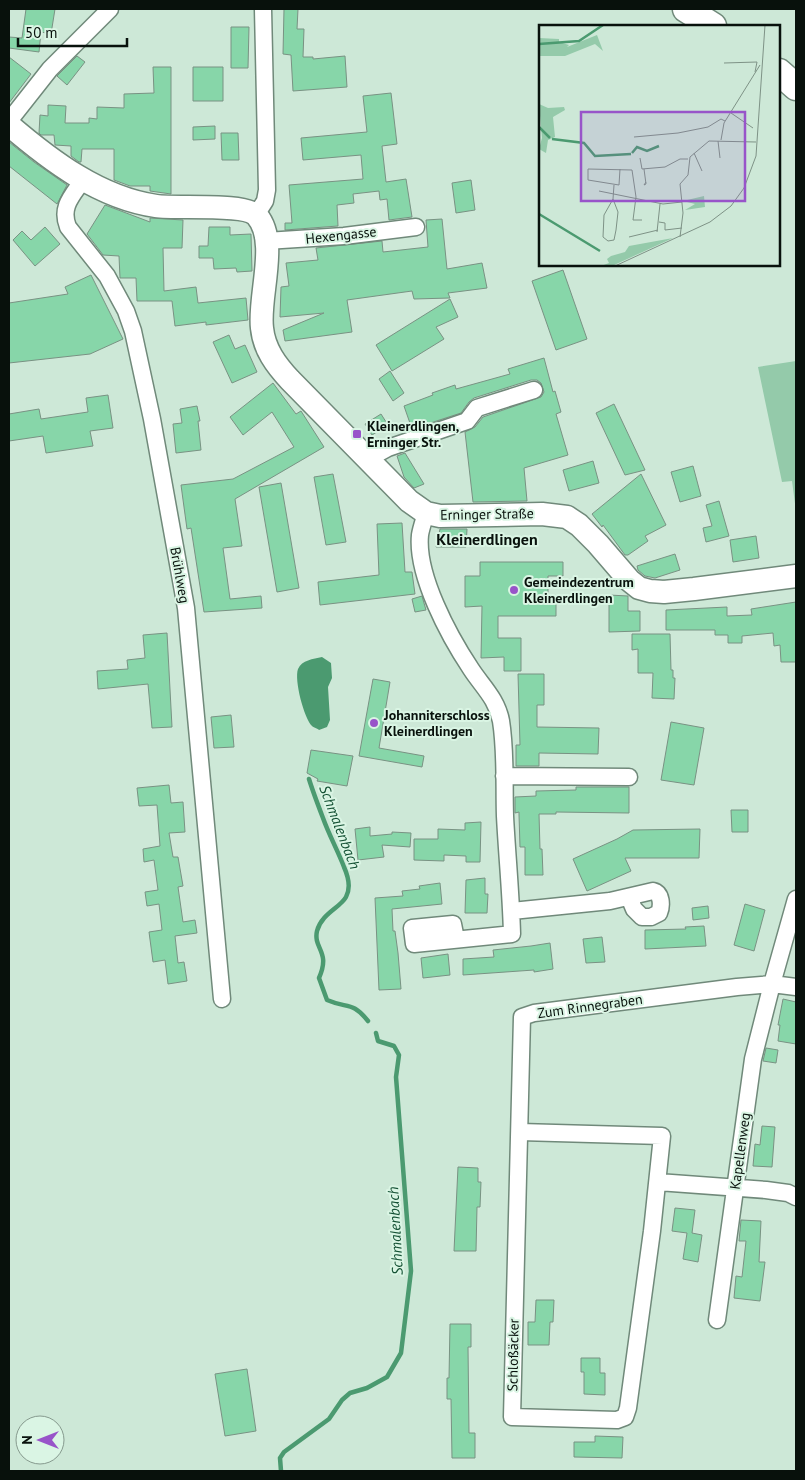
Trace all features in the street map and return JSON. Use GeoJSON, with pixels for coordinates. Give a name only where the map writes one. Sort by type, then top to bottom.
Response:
{"type":"FeatureCollection","features":[{"type":"Feature","properties":{"kind":"main road"},"geometry":{"type":"LineString","coordinates":[[686,9],[711,25]]}},
{"type":"Feature","properties":{"kind":"main road"},"geometry":{"type":"LineString","coordinates":[[780,73],[796,86]]}},
{"type":"Feature","properties":{"kind":"street"},"geometry":{"type":"LineString","coordinates":[[9,121],[50,68],[110,9]]}},
{"type":"Feature","properties":{"kind":"street"},"geometry":{"type":"LineString","coordinates":[[9,125],[29,142],[101,190],[126,199],[155,206],[240,209],[251,211],[256,215],[265,201],[267,190],[263,9]]}},
{"type":"Feature","properties":{"kind":"street","name":"Brühlweg"},"geometry":{"type":"LineString","coordinates":[[84,180],[67,205],[64,212],[66,220],[68,227],[93,256],[111,282],[126,311],[133,331],[161,463],[184,600],[222,999]]}},
{"type":"Feature","properties":{"kind":"street","name":"Erninger Straße"},"geometry":{"type":"LineString","coordinates":[[256,215],[264,230],[266,241],[262,328],[273,360],[290,380],[408,501],[426,513],[440,516],[542,514],[567,518],[579,525],[598,544],[628,580],[639,588],[650,591],[664,592],[694,589],[796,576]]}},
{"type":"Feature","properties":{"kind":"street","name":"Hexengasse"},"geometry":{"type":"LineString","coordinates":[[266,241],[344,236],[416,227]]}},
{"type":"Feature","properties":{"kind":"street"},"geometry":{"type":"LineString","coordinates":[[368,459],[388,448],[467,421],[477,408],[534,390]]}},
{"type":"Feature","properties":{"kind":"street"},"geometry":{"type":"LineString","coordinates":[[426,513],[420,536],[422,560],[428,588],[471,669],[491,695],[498,708],[501,721],[512,934],[456,940]]}},
{"type":"Feature","properties":{"kind":"street"},"geometry":{"type":"LineString","coordinates":[[504,776],[629,777]]}},
{"type":"Feature","properties":{"kind":"street"},"geometry":{"type":"LineString","coordinates":[[512,911],[610,901],[628,897]]}},
{"type":"Feature","properties":{"kind":"street","name":"Kapellenweg"},"geometry":{"type":"LineString","coordinates":[[717,1320],[753,1059],[796,899]]}},
{"type":"Feature","properties":{"kind":"street"},"geometry":{"type":"LineString","coordinates":[[772,984],[796,986]]}},
{"type":"Feature","properties":{"kind":"street","name":"Zum Rinnegraben"},"geometry":{"type":"LineString","coordinates":[[520,1132],[522,1017],[534,1013],[772,984]]}},
{"type":"Feature","properties":{"kind":"street","name":"Schloßäcker"},"geometry":{"type":"LineString","coordinates":[[520,1132],[662,1136],[658,1182],[630,1389],[625,1417],[617,1420],[512,1417],[520,1132]]}},
{"type":"Feature","properties":{"kind":"street"},"geometry":{"type":"LineString","coordinates":[[658,1182],[794,1193]]}},
{"type":"Feature","properties":{"kind":"shaded area"},"geometry":{"type":"Polygon","coordinates":[[[796,361],[796,511],[792,481],[782,482],[758,367],[796,361]]]}},
{"type":"Feature","properties":{"kind":"shaded area"},"geometry":{"type":"Polygon","coordinates":[[[322,657],[331,663],[332,678],[328,687],[330,720],[327,727],[319,730],[312,726],[306,715],[297,681],[297,674],[302,664],[308,660],[322,657]]]}},
{"type":"Feature","properties":{"kind":"building"},"geometry":{"type":"Polygon","coordinates":[[[26,9],[55,9],[51,34],[41,32],[39,52],[9,48],[9,37],[22,38],[26,9]]]}},
{"type":"Feature","properties":{"kind":"building"},"geometry":{"type":"Polygon","coordinates":[[[284,9],[298,9],[297,29],[304,29],[303,57],[313,57],[313,59],[345,56],[347,87],[293,91],[291,55],[283,54],[284,9]]]}},
{"type":"Feature","properties":{"kind":"building"},"geometry":{"type":"Polygon","coordinates":[[[231,27],[249,27],[248,68],[231,68],[231,27]]]}},
{"type":"Feature","properties":{"kind":"building"},"geometry":{"type":"Polygon","coordinates":[[[77,56],[85,62],[67,85],[57,76],[77,56]]]}},
{"type":"Feature","properties":{"kind":"building"},"geometry":{"type":"Polygon","coordinates":[[[9,57],[31,74],[9,103],[9,57]]]}},
{"type":"Feature","properties":{"kind":"building"},"geometry":{"type":"Polygon","coordinates":[[[153,67],[171,67],[171,194],[150,191],[150,186],[130,186],[114,180],[114,149],[82,149],[81,162],[79,162],[71,156],[71,146],[55,145],[54,135],[41,135],[39,133],[40,115],[48,116],[48,105],[66,106],[65,123],[89,123],[89,118],[97,119],[97,107],[124,108],[124,94],[154,93],[153,67]]]}},
{"type":"Feature","properties":{"kind":"building"},"geometry":{"type":"Polygon","coordinates":[[[193,67],[223,67],[223,101],[193,101],[193,67]]]}},
{"type":"Feature","properties":{"kind":"building"},"geometry":{"type":"Polygon","coordinates":[[[391,93],[397,144],[382,146],[386,182],[406,179],[412,217],[389,220],[387,199],[380,200],[379,191],[353,194],[354,203],[337,205],[338,226],[285,230],[285,223],[292,223],[289,185],[363,179],[361,155],[303,160],[301,138],[367,132],[363,96],[391,93]]]}},
{"type":"Feature","properties":{"kind":"building"},"geometry":{"type":"Polygon","coordinates":[[[215,126],[215,139],[193,140],[193,127],[215,126]]]}},
{"type":"Feature","properties":{"kind":"building"},"geometry":{"type":"Polygon","coordinates":[[[221,133],[238,133],[239,160],[222,160],[221,133]]]}},
{"type":"Feature","properties":{"kind":"building"},"geometry":{"type":"Polygon","coordinates":[[[9,142],[67,185],[57,204],[9,166],[9,142]]]}},
{"type":"Feature","properties":{"kind":"building"},"geometry":{"type":"Polygon","coordinates":[[[471,180],[475,210],[456,213],[452,183],[471,180]]]}},
{"type":"Feature","properties":{"kind":"building"},"geometry":{"type":"Polygon","coordinates":[[[105,205],[150,222],[150,218],[183,220],[182,248],[163,248],[164,291],[196,287],[198,303],[246,298],[248,320],[206,325],[206,322],[175,326],[172,301],[137,301],[136,278],[120,278],[119,256],[103,255],[87,234],[105,205]]]}},
{"type":"Feature","properties":{"kind":"building"},"geometry":{"type":"Polygon","coordinates":[[[442,219],[447,269],[482,263],[487,288],[448,293],[450,298],[414,299],[412,291],[347,300],[352,332],[285,341],[283,330],[324,313],[280,317],[281,287],[289,286],[286,263],[318,260],[316,248],[382,241],[383,252],[428,247],[426,220],[442,219]]]}},
{"type":"Feature","properties":{"kind":"building"},"geometry":{"type":"Polygon","coordinates":[[[45,227],[60,244],[35,266],[13,240],[22,231],[31,240],[45,227]]]}},
{"type":"Feature","properties":{"kind":"building"},"geometry":{"type":"Polygon","coordinates":[[[209,227],[230,227],[230,235],[251,234],[252,271],[237,272],[236,268],[214,269],[213,258],[199,258],[199,246],[208,246],[209,227]]]}},
{"type":"Feature","properties":{"kind":"building"},"geometry":{"type":"Polygon","coordinates":[[[563,270],[587,339],[556,350],[532,281],[563,270]]]}},
{"type":"Feature","properties":{"kind":"building"},"geometry":{"type":"Polygon","coordinates":[[[91,275],[123,339],[90,354],[9,363],[9,303],[68,294],[65,287],[91,275]]]}},
{"type":"Feature","properties":{"kind":"building"},"geometry":{"type":"Polygon","coordinates":[[[450,299],[458,317],[436,327],[444,339],[392,371],[376,345],[450,299]]]}},
{"type":"Feature","properties":{"kind":"building"},"geometry":{"type":"Polygon","coordinates":[[[229,335],[235,349],[245,345],[257,372],[232,383],[213,342],[229,335]]]}},
{"type":"Feature","properties":{"kind":"building"},"geometry":{"type":"Polygon","coordinates":[[[544,358],[553,392],[555,391],[561,412],[556,414],[568,455],[524,468],[527,501],[473,502],[465,432],[475,427],[483,417],[541,397],[544,392],[541,383],[537,380],[531,380],[474,398],[461,413],[412,429],[404,406],[455,385],[456,389],[510,374],[508,369],[544,358]]]}},
{"type":"Feature","properties":{"kind":"building"},"geometry":{"type":"Polygon","coordinates":[[[390,371],[404,393],[393,401],[379,379],[390,371]]]}},
{"type":"Feature","properties":{"kind":"building"},"geometry":{"type":"Polygon","coordinates":[[[273,383],[296,414],[301,411],[324,447],[235,499],[242,546],[223,548],[230,599],[261,596],[262,608],[204,612],[191,528],[187,529],[181,485],[233,479],[294,447],[272,412],[243,435],[230,417],[273,383]]]}},
{"type":"Feature","properties":{"kind":"building"},"geometry":{"type":"Polygon","coordinates":[[[108,395],[113,428],[90,431],[93,446],[46,453],[43,436],[9,441],[9,414],[39,409],[41,419],[88,412],[86,398],[108,395]]]}},
{"type":"Feature","properties":{"kind":"building"},"geometry":{"type":"Polygon","coordinates":[[[614,404],[645,470],[625,475],[596,413],[614,404]]]}},
{"type":"Feature","properties":{"kind":"building"},"geometry":{"type":"Polygon","coordinates":[[[197,406],[200,421],[198,421],[201,450],[176,453],[173,424],[182,423],[180,409],[197,406]]]}},
{"type":"Feature","properties":{"kind":"building"},"geometry":{"type":"Polygon","coordinates":[[[381,414],[388,425],[372,435],[365,424],[381,414]]]}},
{"type":"Feature","properties":{"kind":"building"},"geometry":{"type":"Polygon","coordinates":[[[405,453],[424,484],[414,488],[404,477],[397,456],[405,453]]]}},
{"type":"Feature","properties":{"kind":"building"},"geometry":{"type":"Polygon","coordinates":[[[593,461],[599,483],[569,491],[563,470],[593,461]]]}},
{"type":"Feature","properties":{"kind":"building"},"geometry":{"type":"Polygon","coordinates":[[[693,466],[701,496],[680,502],[671,472],[693,466]]]}},
{"type":"Feature","properties":{"kind":"building"},"geometry":{"type":"Polygon","coordinates":[[[333,474],[346,542],[326,545],[314,477],[333,474]]]}},
{"type":"Feature","properties":{"kind":"building"},"geometry":{"type":"Polygon","coordinates":[[[641,474],[666,525],[645,536],[648,541],[628,555],[625,555],[603,525],[602,527],[592,514],[641,474]]]}},
{"type":"Feature","properties":{"kind":"building"},"geometry":{"type":"Polygon","coordinates":[[[281,483],[299,588],[277,592],[259,487],[281,483]]]}},
{"type":"Feature","properties":{"kind":"building"},"geometry":{"type":"Polygon","coordinates":[[[719,501],[729,536],[706,542],[703,528],[712,526],[706,505],[719,501]]]}},
{"type":"Feature","properties":{"kind":"building"},"geometry":{"type":"Polygon","coordinates":[[[402,523],[405,572],[412,572],[415,594],[320,605],[318,582],[379,575],[377,524],[402,523]]]}},
{"type":"Feature","properties":{"kind":"building"},"geometry":{"type":"Polygon","coordinates":[[[440,529],[467,529],[466,547],[436,547],[440,529]]]}},
{"type":"Feature","properties":{"kind":"building"},"geometry":{"type":"Polygon","coordinates":[[[756,536],[759,558],[733,562],[730,540],[756,536]]]}},
{"type":"Feature","properties":{"kind":"building"},"geometry":{"type":"Polygon","coordinates":[[[675,554],[680,570],[655,578],[645,576],[638,570],[637,566],[675,554]]]}},
{"type":"Feature","properties":{"kind":"building","name":"Gemeindezentrum Kleinerdlingen"},"geometry":{"type":"Polygon","coordinates":[[[480,562],[563,562],[563,576],[548,576],[548,604],[556,604],[556,616],[498,616],[498,638],[521,638],[521,671],[504,671],[504,657],[481,658],[482,606],[465,607],[465,576],[480,576],[480,562]]]}},
{"type":"Feature","properties":{"kind":"building"},"geometry":{"type":"Polygon","coordinates":[[[609,595],[628,596],[628,611],[640,611],[640,631],[609,632],[609,595]]]}},
{"type":"Feature","properties":{"kind":"building"},"geometry":{"type":"Polygon","coordinates":[[[422,596],[426,610],[415,612],[412,599],[422,596]]]}},
{"type":"Feature","properties":{"kind":"building"},"geometry":{"type":"Polygon","coordinates":[[[796,602],[796,662],[781,662],[780,645],[774,646],[773,633],[742,636],[742,643],[728,643],[728,635],[715,635],[715,630],[666,630],[666,610],[727,607],[727,616],[752,615],[751,609],[796,602]]]}},
{"type":"Feature","properties":{"kind":"building"},"geometry":{"type":"Polygon","coordinates":[[[167,633],[172,727],[152,728],[148,684],[98,689],[97,671],[128,669],[127,660],[145,658],[143,635],[167,633]]]}},
{"type":"Feature","properties":{"kind":"building"},"geometry":{"type":"Polygon","coordinates":[[[632,634],[670,634],[671,670],[673,670],[673,678],[675,678],[674,699],[652,698],[653,673],[638,673],[638,649],[632,650],[632,634]]]}},
{"type":"Feature","properties":{"kind":"building"},"geometry":{"type":"Polygon","coordinates":[[[518,674],[544,674],[544,705],[537,705],[537,727],[599,728],[598,754],[539,753],[539,766],[516,766],[516,745],[520,745],[518,674]]]}},
{"type":"Feature","properties":{"kind":"building","name":"Johanniterschloss Kleinerdlingen"},"geometry":{"type":"Polygon","coordinates":[[[373,679],[390,682],[379,748],[424,756],[422,767],[359,756],[373,679]]]}},
{"type":"Feature","properties":{"kind":"building"},"geometry":{"type":"Polygon","coordinates":[[[231,715],[234,747],[214,748],[211,717],[231,715]]]}},
{"type":"Feature","properties":{"kind":"building"},"geometry":{"type":"Polygon","coordinates":[[[671,722],[704,728],[694,785],[661,780],[671,722]]]}},
{"type":"Feature","properties":{"kind":"building"},"geometry":{"type":"Polygon","coordinates":[[[311,750],[353,756],[347,786],[317,781],[318,779],[307,773],[311,750]]]}},
{"type":"Feature","properties":{"kind":"building"},"geometry":{"type":"Polygon","coordinates":[[[169,785],[171,803],[183,802],[185,832],[169,833],[173,857],[178,857],[183,886],[178,887],[183,922],[195,920],[197,933],[175,936],[178,963],[184,962],[187,981],[168,984],[165,960],[153,962],[149,932],[162,930],[159,904],[147,906],[145,892],[158,890],[154,860],[144,862],[143,849],[160,846],[157,805],[139,806],[137,788],[169,785]]]}},
{"type":"Feature","properties":{"kind":"building"},"geometry":{"type":"Polygon","coordinates":[[[576,787],[629,787],[629,813],[556,812],[556,814],[539,814],[543,875],[525,875],[525,847],[520,847],[519,812],[515,813],[515,797],[536,796],[536,791],[576,790],[576,787]]]}},
{"type":"Feature","properties":{"kind":"building"},"geometry":{"type":"Polygon","coordinates":[[[731,810],[748,810],[748,832],[732,832],[731,810]]]}},
{"type":"Feature","properties":{"kind":"building"},"geometry":{"type":"Polygon","coordinates":[[[481,822],[480,862],[466,862],[466,856],[444,855],[444,861],[414,860],[414,839],[438,839],[438,829],[465,830],[465,823],[481,822]]]}},
{"type":"Feature","properties":{"kind":"building"},"geometry":{"type":"Polygon","coordinates":[[[370,827],[370,836],[392,834],[392,832],[411,833],[410,847],[382,845],[384,857],[358,860],[355,829],[370,827]]]}},
{"type":"Feature","properties":{"kind":"building"},"geometry":{"type":"Polygon","coordinates":[[[700,829],[699,858],[625,858],[631,871],[587,891],[573,859],[633,830],[700,829]]]}},
{"type":"Feature","properties":{"kind":"building"},"geometry":{"type":"Polygon","coordinates":[[[485,878],[485,894],[488,894],[487,913],[465,913],[466,880],[485,878]]]}},
{"type":"Feature","properties":{"kind":"building"},"geometry":{"type":"Polygon","coordinates":[[[440,883],[442,904],[392,909],[401,989],[379,990],[375,898],[403,896],[402,891],[420,889],[419,886],[440,883]]]}},
{"type":"Feature","properties":{"kind":"building"},"geometry":{"type":"Polygon","coordinates":[[[745,904],[765,910],[754,951],[734,945],[745,904]]]}},
{"type":"Feature","properties":{"kind":"building"},"geometry":{"type":"Polygon","coordinates":[[[708,906],[709,918],[693,920],[692,908],[708,906]]]}},
{"type":"Feature","properties":{"kind":"building"},"geometry":{"type":"Polygon","coordinates":[[[704,926],[706,946],[645,949],[645,930],[686,929],[685,927],[704,926]]]}},
{"type":"Feature","properties":{"kind":"building"},"geometry":{"type":"Polygon","coordinates":[[[602,937],[605,962],[586,963],[583,939],[602,937]]]}},
{"type":"Feature","properties":{"kind":"building"},"geometry":{"type":"Polygon","coordinates":[[[550,943],[553,969],[534,972],[534,970],[463,975],[463,959],[494,957],[493,950],[550,943]]]}},
{"type":"Feature","properties":{"kind":"building"},"geometry":{"type":"Polygon","coordinates":[[[448,954],[450,975],[423,978],[421,958],[448,954]]]}},
{"type":"Feature","properties":{"kind":"building"},"geometry":{"type":"Polygon","coordinates":[[[783,999],[796,1002],[796,1044],[778,1041],[780,1025],[778,1025],[783,999]]]}},
{"type":"Feature","properties":{"kind":"building"},"geometry":{"type":"Polygon","coordinates":[[[766,1048],[778,1050],[776,1063],[763,1061],[766,1048]]]}},
{"type":"Feature","properties":{"kind":"building"},"geometry":{"type":"Polygon","coordinates":[[[762,1126],[775,1127],[772,1167],[753,1166],[755,1144],[760,1145],[762,1126]]]}},
{"type":"Feature","properties":{"kind":"building"},"geometry":{"type":"Polygon","coordinates":[[[458,1167],[478,1168],[478,1182],[481,1182],[480,1207],[477,1207],[476,1251],[454,1251],[458,1167]]]}},
{"type":"Feature","properties":{"kind":"building"},"geometry":{"type":"Polygon","coordinates":[[[675,1208],[695,1210],[692,1233],[702,1235],[698,1262],[683,1259],[687,1233],[672,1231],[675,1208]]]}},
{"type":"Feature","properties":{"kind":"building"},"geometry":{"type":"Polygon","coordinates":[[[741,1220],[761,1221],[759,1262],[765,1262],[760,1301],[734,1298],[736,1276],[742,1277],[746,1241],[739,1241],[741,1220]]]}},
{"type":"Feature","properties":{"kind":"building"},"geometry":{"type":"Polygon","coordinates":[[[536,1300],[554,1300],[553,1322],[550,1322],[549,1345],[528,1345],[528,1322],[535,1322],[536,1300]]]}},
{"type":"Feature","properties":{"kind":"building"},"geometry":{"type":"Polygon","coordinates":[[[450,1324],[471,1324],[471,1347],[468,1347],[469,1433],[475,1433],[475,1458],[452,1458],[451,1399],[447,1399],[450,1324]]]}},
{"type":"Feature","properties":{"kind":"building"},"geometry":{"type":"Polygon","coordinates":[[[581,1358],[600,1358],[600,1373],[605,1373],[605,1395],[584,1394],[584,1372],[581,1372],[581,1358]]]}},
{"type":"Feature","properties":{"kind":"building"},"geometry":{"type":"Polygon","coordinates":[[[247,1369],[256,1431],[225,1436],[215,1374],[247,1369]]]}},
{"type":"Feature","properties":{"kind":"building"},"geometry":{"type":"Polygon","coordinates":[[[595,1436],[623,1437],[622,1458],[574,1457],[574,1442],[595,1442],[595,1436]]]}},
{"type":"Feature","properties":{"kind":"waterway","name":"Schmalenbach"},"geometry":{"type":"LineString","coordinates":[[309,779],[325,824],[348,878],[349,886],[346,897],[327,915],[317,931],[317,942],[323,956],[319,978],[327,1000],[354,1008],[368,1021]]}},
{"type":"Feature","properties":{"kind":"waterway","name":"Schmalenbach"},"geometry":{"type":"LineString","coordinates":[[281,1471],[280,1458],[284,1452],[329,1419],[342,1400],[350,1393],[367,1388],[387,1377],[401,1353],[411,1271],[396,1077],[399,1055],[394,1046],[378,1041],[376,1033]]}},
{"type":"Feature","properties":{"kind":"place","name":"Kleinerdlingen, Erninger Str."},"geometry":{"type":"Point","coordinates":[357,434]}},
{"type":"Feature","properties":{"kind":"place","name":"Gemeindezentrum Kleinerdlingen"},"geometry":{"type":"Point","coordinates":[514,590]}},
{"type":"Feature","properties":{"kind":"place","name":"Johanniterschloss Kleinerdlingen"},"geometry":{"type":"Point","coordinates":[374,723]}},
{"type":"Feature","properties":{"kind":"district","name":"Kleinerdlingen"},"geometry":{"type":"Point","coordinates":[487,539]}}]}
